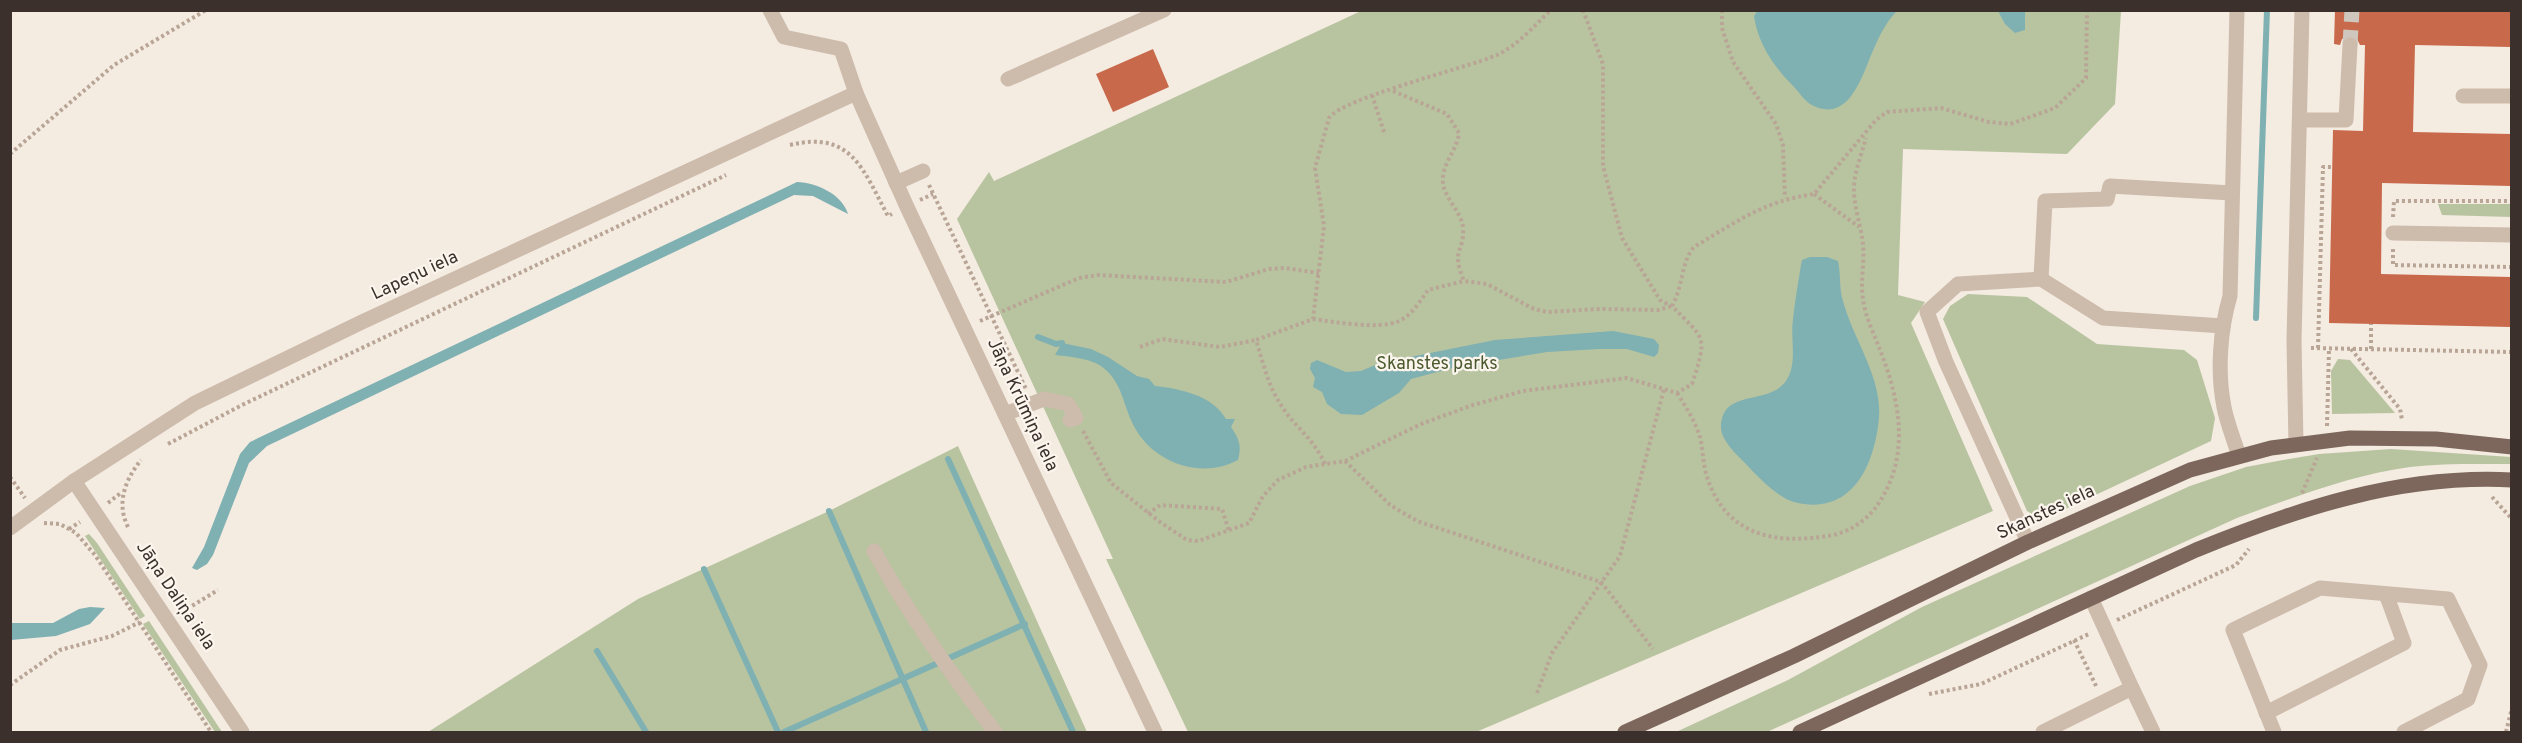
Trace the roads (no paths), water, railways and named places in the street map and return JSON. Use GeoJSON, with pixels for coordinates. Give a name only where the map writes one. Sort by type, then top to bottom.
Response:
{"type":"FeatureCollection","features":[{"type":"Feature","properties":{"kind":"main road","name":"Skanstes iela"},"geometry":{"type":"LineString","coordinates":[[1625,732],[1794,656],[2028,542],[2153,485],[2239,456],[2324,440],[2393,437],[2511,447]]}},
{"type":"Feature","properties":{"kind":"main road"},"geometry":{"type":"LineString","coordinates":[[1800,732],[2196,550],[2299,510],[2398,486],[2446,480],[2511,480]]}},
{"type":"Feature","properties":{"kind":"street","name":"Jāņa Krūmiņa iela"},"geometry":{"type":"LineString","coordinates":[[771,10],[783,37],[840,49],[856,93],[896,183],[1155,732]]}},
{"type":"Feature","properties":{"kind":"street"},"geometry":{"type":"LineString","coordinates":[[1008,79],[1164,10]]}},
{"type":"Feature","properties":{"kind":"street"},"geometry":{"type":"LineString","coordinates":[[2237,10],[2230,296],[2223,326],[2223,400],[2239,456]]}},
{"type":"Feature","properties":{"kind":"street"},"geometry":{"type":"LineString","coordinates":[[2296,444],[2294,340],[2301,10]]}},
{"type":"Feature","properties":{"kind":"street"},"geometry":{"type":"LineString","coordinates":[[2300,120],[2346,120],[2350,45]]}},
{"type":"Feature","properties":{"kind":"street","name":"Lapeņu iela"},"geometry":{"type":"LineString","coordinates":[[10,528],[74,481],[195,403],[362,322],[856,93]]}},
{"type":"Feature","properties":{"kind":"street"},"geometry":{"type":"LineString","coordinates":[[2463,96],[2511,96]]}},
{"type":"Feature","properties":{"kind":"street"},"geometry":{"type":"LineString","coordinates":[[896,183],[923,171]]}},
{"type":"Feature","properties":{"kind":"street"},"geometry":{"type":"LineString","coordinates":[[2041,279],[2046,201],[2107,199],[2110,186],[2232,194]]}},
{"type":"Feature","properties":{"kind":"street"},"geometry":{"type":"LineString","coordinates":[[2393,233],[2511,235]]}},
{"type":"Feature","properties":{"kind":"street"},"geometry":{"type":"LineString","coordinates":[[2028,542],[1946,362],[1927,312],[1958,284],[2041,279],[2103,318],[2223,326]]}},
{"type":"Feature","properties":{"kind":"street"},"geometry":{"type":"LineString","coordinates":[[1005,414],[1044,399],[1068,404],[1073,419]]}},
{"type":"Feature","properties":{"kind":"street","name":"Jāņa Daliņa iela"},"geometry":{"type":"LineString","coordinates":[[74,481],[242,732]]}},
{"type":"Feature","properties":{"kind":"street"},"geometry":{"type":"LineString","coordinates":[[874,551],[896,590],[954,678],[995,732]]}},
{"type":"Feature","properties":{"kind":"street"},"geometry":{"type":"LineString","coordinates":[[2274,732],[2233,630],[2320,588],[2448,599],[2480,665],[2468,699],[2404,732]]}},
{"type":"Feature","properties":{"kind":"street"},"geometry":{"type":"LineString","coordinates":[[2266,713],[2404,643],[2386,594]]}},
{"type":"Feature","properties":{"kind":"street"},"geometry":{"type":"LineString","coordinates":[[2091,598],[2153,732]]}},
{"type":"Feature","properties":{"kind":"street"},"geometry":{"type":"LineString","coordinates":[[2043,732],[2132,688]]}},
{"type":"Feature","properties":{"kind":"water"},"geometry":{"type":"Polygon","coordinates":[[[1758,10],[1897,11],[1877,41],[1853,93],[1836,108],[1824,109],[1810,104],[1774,63],[1759,36],[1754,16],[1758,10]]]}},
{"type":"Feature","properties":{"kind":"water"},"geometry":{"type":"Polygon","coordinates":[[[1998,11],[2025,11],[2025,30],[2015,33],[2005,24],[1998,11]]]}},
{"type":"Feature","properties":{"kind":"water"},"geometry":{"type":"Polygon","coordinates":[[[797,182],[828,191],[840,201],[848,214],[813,196],[794,195],[267,446],[249,463],[213,555],[207,564],[197,570],[192,568],[204,547],[240,454],[250,442],[797,182]]]}},
{"type":"Feature","properties":{"kind":"water"},"geometry":{"type":"Polygon","coordinates":[[[1810,257],[1827,257],[1838,261],[1842,296],[1872,373],[1879,402],[1877,435],[1866,469],[1857,483],[1845,494],[1831,502],[1814,505],[1788,500],[1768,486],[1729,446],[1721,431],[1724,414],[1729,406],[1778,389],[1790,374],[1793,359],[1792,327],[1801,265],[1802,260],[1810,257]]]}},
{"type":"Feature","properties":{"kind":"water"},"geometry":{"type":"Polygon","coordinates":[[[1613,331],[1654,339],[1659,345],[1658,353],[1654,357],[1627,349],[1547,352],[1456,367],[1411,379],[1399,393],[1362,415],[1341,414],[1327,404],[1322,392],[1313,387],[1315,378],[1310,369],[1311,363],[1317,360],[1346,372],[1361,371],[1380,363],[1495,340],[1613,331]]]}},
{"type":"Feature","properties":{"kind":"water"},"geometry":{"type":"Polygon","coordinates":[[[1062,343],[1091,349],[1137,376],[1149,379],[1155,386],[1185,391],[1213,404],[1226,419],[1235,419],[1231,427],[1239,442],[1238,460],[1223,466],[1207,468],[1176,463],[1162,456],[1139,434],[1112,376],[1096,363],[1055,355],[1062,343]]]}},
{"type":"Feature","properties":{"kind":"water"},"geometry":{"type":"Polygon","coordinates":[[[105,608],[90,624],[56,636],[11,640],[11,623],[53,623],[79,609],[105,608]]]}},
{"type":"Feature","properties":{"kind":"waterway"},"geometry":{"type":"LineString","coordinates":[[2256,318],[2267,10]]}},
{"type":"Feature","properties":{"kind":"waterway"},"geometry":{"type":"LineString","coordinates":[[1038,337],[1056,344],[1062,343]]}},
{"type":"Feature","properties":{"kind":"waterway"},"geometry":{"type":"LineString","coordinates":[[948,459],[1073,732]]}},
{"type":"Feature","properties":{"kind":"waterway"},"geometry":{"type":"LineString","coordinates":[[829,511],[926,732]]}},
{"type":"Feature","properties":{"kind":"waterway"},"geometry":{"type":"LineString","coordinates":[[704,569],[778,732]]}},
{"type":"Feature","properties":{"kind":"waterway"},"geometry":{"type":"LineString","coordinates":[[784,732],[1025,624]]}},
{"type":"Feature","properties":{"kind":"waterway"},"geometry":{"type":"LineString","coordinates":[[597,651],[646,732]]}},
{"type":"Feature","properties":{"kind":"tunnel"},"geometry":{"type":"LineString","coordinates":[[2350,45],[2352,10]]}},
{"type":"Feature","properties":{"kind":"park label","name":"Skanstes parks"},"geometry":{"type":"Point","coordinates":[1437,364]}}]}
